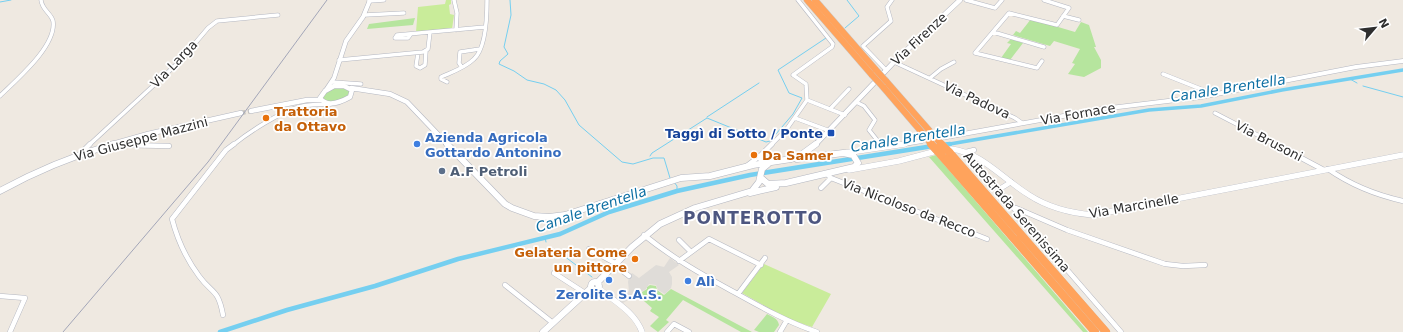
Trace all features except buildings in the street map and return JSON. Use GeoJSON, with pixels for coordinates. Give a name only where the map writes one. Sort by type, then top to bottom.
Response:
{"type":"FeatureCollection","features":[{"type":"Feature","properties":{"kind":"highway","name":"Autostrada Serenissima"},"geometry":{"type":"LineString","coordinates":[[807,0],[874,73],[882,79],[938,138],[946,152],[1095,332]]}},
{"type":"Feature","properties":{"kind":"highway","name":"Autostrada Serenissima"},"geometry":{"type":"LineString","coordinates":[[814,0],[874,73],[883,88],[924,138],[946,152],[1106,332]]}},
{"type":"Feature","properties":{"kind":"main road","name":"Via Firenze"},"geometry":{"type":"LineString","coordinates":[[791,159],[812,148],[830,131],[856,102],[882,79],[886,70],[894,62],[960,0]]}},
{"type":"Feature","properties":{"kind":"main road"},"geometry":{"type":"LineString","coordinates":[[251,111],[300,100],[340,86],[390,94],[408,102],[505,204],[515,211],[523,214],[550,217],[565,215],[677,179],[710,176],[744,168],[770,162],[843,153],[854,156],[858,162],[854,167],[842,170],[829,176],[786,183],[768,184],[755,168],[744,168]]}},
{"type":"Feature","properties":{"kind":"main road"},"geometry":{"type":"LineString","coordinates":[[350,88],[353,92],[350,97]]}},
{"type":"Feature","properties":{"kind":"main road"},"geometry":{"type":"LineString","coordinates":[[300,100],[321,100],[326,103],[334,103],[343,101],[361,92],[373,91]]}},
{"type":"Feature","properties":{"kind":"main road"},"geometry":{"type":"LineString","coordinates":[[321,100],[320,98],[324,92]]}},
{"type":"Feature","properties":{"kind":"main road","name":"Via Giuseppe Mazzini"},"geometry":{"type":"LineString","coordinates":[[0,191],[42,169],[85,151],[152,133],[241,113]]}},
{"type":"Feature","properties":{"kind":"main road"},"geometry":{"type":"LineString","coordinates":[[812,148],[812,154],[820,156]]}},
{"type":"Feature","properties":{"kind":"main road"},"geometry":{"type":"LineString","coordinates":[[740,196],[752,191],[756,187],[763,167],[770,162]]}},
{"type":"Feature","properties":{"kind":"main road"},"geometry":{"type":"LineString","coordinates":[[543,332],[585,293],[595,286],[644,236],[660,224],[680,214],[710,203],[786,183]]}},
{"type":"Feature","properties":{"kind":"street"},"geometry":{"type":"LineString","coordinates":[[0,96],[31,63],[49,39],[53,30],[52,17],[42,8],[40,0]]}},
{"type":"Feature","properties":{"kind":"street"},"geometry":{"type":"LineString","coordinates":[[324,92],[334,81],[339,60],[346,41],[365,14],[370,1],[384,0]]}},
{"type":"Feature","properties":{"kind":"street"},"geometry":{"type":"LineString","coordinates":[[454,0],[457,13],[456,30]]}},
{"type":"Feature","properties":{"kind":"street"},"geometry":{"type":"LineString","coordinates":[[447,82],[441,79],[441,77],[476,58],[480,49],[485,27],[487,0]]}},
{"type":"Feature","properties":{"kind":"street"},"geometry":{"type":"LineString","coordinates":[[744,168],[761,155],[786,130],[807,100],[806,84],[793,75],[832,47],[833,44],[798,0]]}},
{"type":"Feature","properties":{"kind":"street"},"geometry":{"type":"LineString","coordinates":[[886,70],[863,46],[891,21],[887,7],[892,0]]}},
{"type":"Feature","properties":{"kind":"street"},"geometry":{"type":"LineString","coordinates":[[966,0],[995,8],[1002,0]]}},
{"type":"Feature","properties":{"kind":"street"},"geometry":{"type":"LineString","coordinates":[[1042,62],[1037,68],[975,54],[1011,13],[1055,25],[1069,9],[1044,0]]}},
{"type":"Feature","properties":{"kind":"street"},"geometry":{"type":"LineString","coordinates":[[365,14],[404,13]]}},
{"type":"Feature","properties":{"kind":"street","name":"Via Larga"},"geometry":{"type":"LineString","coordinates":[[85,151],[180,61],[208,28],[217,21],[278,15]]}},
{"type":"Feature","properties":{"kind":"street"},"geometry":{"type":"LineString","coordinates":[[1064,16],[1078,20]]}},
{"type":"Feature","properties":{"kind":"street"},"geometry":{"type":"LineString","coordinates":[[411,34],[485,27]]}},
{"type":"Feature","properties":{"kind":"street"},"geometry":{"type":"LineString","coordinates":[[418,53],[416,66],[420,68],[425,65],[430,32]]}},
{"type":"Feature","properties":{"kind":"street"},"geometry":{"type":"LineString","coordinates":[[993,32],[1044,47]]}},
{"type":"Feature","properties":{"kind":"street"},"geometry":{"type":"LineString","coordinates":[[461,66],[459,63],[460,52],[480,49]]}},
{"type":"Feature","properties":{"kind":"street"},"geometry":{"type":"LineString","coordinates":[[339,60],[426,51]]}},
{"type":"Feature","properties":{"kind":"street","name":"Via Fornace"},"geometry":{"type":"LineString","coordinates":[[938,138],[1123,106],[1216,95],[1356,67],[1403,61]]}},
{"type":"Feature","properties":{"kind":"street","name":"Via Padova"},"geometry":{"type":"LineString","coordinates":[[894,62],[1015,118],[1022,124]]}},
{"type":"Feature","properties":{"kind":"street","name":"Via Padova"},"geometry":{"type":"LineString","coordinates":[[930,78],[941,69],[954,62]]}},
{"type":"Feature","properties":{"kind":"street"},"geometry":{"type":"LineString","coordinates":[[1163,74],[1216,95]]}},
{"type":"Feature","properties":{"kind":"street"},"geometry":{"type":"LineString","coordinates":[[334,81],[361,84]]}},
{"type":"Feature","properties":{"kind":"street"},"geometry":{"type":"LineString","coordinates":[[334,81],[340,86]]}},
{"type":"Feature","properties":{"kind":"street"},"geometry":{"type":"LineString","coordinates":[[830,109],[849,89]]}},
{"type":"Feature","properties":{"kind":"street"},"geometry":{"type":"LineString","coordinates":[[310,105],[314,103],[312,100]]}},
{"type":"Feature","properties":{"kind":"street"},"geometry":{"type":"LineString","coordinates":[[310,105],[321,100]]}},
{"type":"Feature","properties":{"kind":"street"},"geometry":{"type":"LineString","coordinates":[[807,100],[845,115]]}},
{"type":"Feature","properties":{"kind":"street"},"geometry":{"type":"LineString","coordinates":[[856,102],[864,106],[875,120],[869,130],[883,147]]}},
{"type":"Feature","properties":{"kind":"street"},"geometry":{"type":"LineString","coordinates":[[223,315],[219,298],[214,289],[200,277],[177,235],[172,219],[231,146],[260,125],[288,110],[310,105],[334,103]]}},
{"type":"Feature","properties":{"kind":"street","name":"Via Brusoni"},"geometry":{"type":"LineString","coordinates":[[1215,113],[1348,182],[1372,193],[1403,201]]}},
{"type":"Feature","properties":{"kind":"street"},"geometry":{"type":"LineString","coordinates":[[795,118],[830,131]]}},
{"type":"Feature","properties":{"kind":"street"},"geometry":{"type":"LineString","coordinates":[[843,153],[883,147],[924,138]]}},
{"type":"Feature","properties":{"kind":"street"},"geometry":{"type":"LineString","coordinates":[[118,143],[121,145],[169,146]]}},
{"type":"Feature","properties":{"kind":"street"},"geometry":{"type":"LineString","coordinates":[[854,156],[860,150]]}},
{"type":"Feature","properties":{"kind":"street"},"geometry":{"type":"LineString","coordinates":[[966,152],[974,150]]}},
{"type":"Feature","properties":{"kind":"street"},"geometry":{"type":"LineString","coordinates":[[842,170],[870,167],[946,152]]}},
{"type":"Feature","properties":{"kind":"street","name":"Via Marcinelle"},"geometry":{"type":"LineString","coordinates":[[946,152],[966,152],[1037,200],[1050,207],[1077,215],[1093,215],[1403,155]]}},
{"type":"Feature","properties":{"kind":"street"},"geometry":{"type":"LineString","coordinates":[[761,155],[760,160],[770,162]]}},
{"type":"Feature","properties":{"kind":"street"},"geometry":{"type":"LineString","coordinates":[[858,162],[866,167],[870,167]]}},
{"type":"Feature","properties":{"kind":"street","name":"Via Nicoloso da Recco"},"geometry":{"type":"LineString","coordinates":[[821,188],[829,176],[987,238]]}},
{"type":"Feature","properties":{"kind":"street"},"geometry":{"type":"LineString","coordinates":[[1011,182],[998,190],[1121,332]]}},
{"type":"Feature","properties":{"kind":"street"},"geometry":{"type":"LineString","coordinates":[[1014,207],[1067,230],[1165,264],[1184,266],[1205,264]]}},
{"type":"Feature","properties":{"kind":"street"},"geometry":{"type":"LineString","coordinates":[[644,236],[679,261],[738,294],[787,320],[817,332]]}},
{"type":"Feature","properties":{"kind":"street"},"geometry":{"type":"LineString","coordinates":[[679,261],[709,238],[761,265]]}},
{"type":"Feature","properties":{"kind":"street"},"geometry":{"type":"LineString","coordinates":[[679,240],[691,252]]}},
{"type":"Feature","properties":{"kind":"street"},"geometry":{"type":"LineString","coordinates":[[589,249],[615,264],[629,276]]}},
{"type":"Feature","properties":{"kind":"street"},"geometry":{"type":"LineString","coordinates":[[738,294],[765,258]]}},
{"type":"Feature","properties":{"kind":"street"},"geometry":{"type":"LineString","coordinates":[[554,273],[585,293]]}},
{"type":"Feature","properties":{"kind":"street"},"geometry":{"type":"LineString","coordinates":[[505,285],[553,323]]}},
{"type":"Feature","properties":{"kind":"street"},"geometry":{"type":"LineString","coordinates":[[595,286],[633,317],[641,327],[642,332]]}},
{"type":"Feature","properties":{"kind":"street"},"geometry":{"type":"LineString","coordinates":[[0,296],[25,298],[10,332]]}},
{"type":"Feature","properties":{"kind":"street"},"geometry":{"type":"LineString","coordinates":[[780,332],[787,320]]}},
{"type":"Feature","properties":{"kind":"street"},"geometry":{"type":"LineString","coordinates":[[667,332],[674,324],[689,332]]}},
{"type":"Feature","properties":{"kind":"green space"},"geometry":{"type":"Polygon","coordinates":[[[446,0],[451,0],[451,4],[449,5],[450,14],[454,15],[452,29],[416,32],[418,7],[445,4],[446,0]]]}},
{"type":"Feature","properties":{"kind":"green space"},"geometry":{"type":"Polygon","coordinates":[[[415,18],[413,25],[367,29],[369,24],[415,18]]]}},
{"type":"Feature","properties":{"kind":"green space"},"geometry":{"type":"Polygon","coordinates":[[[1031,19],[1075,32],[1081,22],[1089,25],[1096,47],[1094,47],[1101,60],[1101,68],[1084,77],[1068,74],[1075,64],[1072,63],[1080,49],[1054,41],[1050,46],[1013,35],[1016,31],[1020,33],[1031,19]]]}},
{"type":"Feature","properties":{"kind":"green space"},"geometry":{"type":"Polygon","coordinates":[[[1011,39],[1023,43],[1010,60],[1001,58],[1011,44],[1007,43],[1011,39]]]}},
{"type":"Feature","properties":{"kind":"green space"},"geometry":{"type":"Polygon","coordinates":[[[334,88],[347,88],[350,94],[337,101],[326,101],[323,99],[323,94],[334,88]]]}},
{"type":"Feature","properties":{"kind":"green space"},"geometry":{"type":"Polygon","coordinates":[[[936,155],[1088,332],[1083,332],[929,157],[936,155]]]}},
{"type":"Feature","properties":{"kind":"green space"},"geometry":{"type":"Polygon","coordinates":[[[764,264],[831,294],[812,327],[788,319],[742,293],[764,264]]]}},
{"type":"Feature","properties":{"kind":"green space"},"geometry":{"type":"Polygon","coordinates":[[[650,285],[656,286],[657,290],[664,295],[671,289],[752,332],[741,332],[683,300],[666,320],[669,322],[658,332],[650,326],[659,317],[650,311],[652,308],[637,295],[647,289],[650,285]]]}},
{"type":"Feature","properties":{"kind":"green space"},"geometry":{"type":"Polygon","coordinates":[[[767,314],[774,318],[779,325],[774,332],[759,332],[754,330],[767,314]]]}},
{"type":"Feature","properties":{"kind":"shaded area"},"geometry":{"type":"Polygon","coordinates":[[[670,258],[679,265],[669,272],[672,277],[672,284],[671,288],[665,294],[658,290],[656,285],[649,284],[646,289],[623,303],[619,300],[629,291],[629,276],[632,273],[639,278],[656,265],[664,267],[670,258]]]}},
{"type":"Feature","properties":{"kind":"waterway"},"geometry":{"type":"LineString","coordinates":[[0,2],[11,0]]}},
{"type":"Feature","properties":{"kind":"waterway"},"geometry":{"type":"LineString","coordinates":[[510,0],[511,15],[504,47],[508,54],[500,61],[499,64],[514,71],[527,80],[544,84],[556,90],[565,100],[579,125],[622,162],[633,164],[653,158],[664,158],[670,178]]}},
{"type":"Feature","properties":{"kind":"waterway"},"geometry":{"type":"LineString","coordinates":[[845,28],[859,16],[847,0]]}},
{"type":"Feature","properties":{"kind":"waterway"},"geometry":{"type":"LineString","coordinates":[[650,156],[652,153],[707,118],[766,142],[770,141],[793,114],[802,98],[789,93],[778,70],[826,38]]}},
{"type":"Feature","properties":{"kind":"waterway","name":"Canale Brentella"},"geometry":{"type":"LineString","coordinates":[[949,144],[1149,110],[1201,106],[1282,90],[1403,70]]}},
{"type":"Feature","properties":{"kind":"waterway","name":"Canale Brentella"},"geometry":{"type":"LineString","coordinates":[[1350,79],[1357,83]]}},
{"type":"Feature","properties":{"kind":"waterway"},"geometry":{"type":"LineString","coordinates":[[707,117],[759,83]]}},
{"type":"Feature","properties":{"kind":"waterway"},"geometry":{"type":"LineString","coordinates":[[1363,86],[1403,97]]}},
{"type":"Feature","properties":{"kind":"waterway","name":"Canale Brentella"},"geometry":{"type":"LineString","coordinates":[[942,145],[949,144]]}},
{"type":"Feature","properties":{"kind":"waterway","name":"Canale Brentella"},"geometry":{"type":"LineString","coordinates":[[944,145],[949,144]]}},
{"type":"Feature","properties":{"kind":"waterway","name":"Canale Brentella"},"geometry":{"type":"LineString","coordinates":[[220,332],[287,310],[375,286],[458,259],[560,234],[609,212],[677,191],[750,175],[933,146]]}},
{"type":"Feature","properties":{"kind":"waterway"},"geometry":{"type":"LineString","coordinates":[[674,182],[677,186],[677,191]]}},
{"type":"Feature","properties":{"kind":"waterway","name":"Canale Brentella"},"geometry":{"type":"LineString","coordinates":[[545,237],[546,242]]}},
{"type":"Feature","properties":{"kind":"waterway"},"geometry":{"type":"LineString","coordinates":[[560,253],[592,277]]}},
{"type":"Feature","properties":{"kind":"tunnel"},"geometry":{"type":"LineString","coordinates":[[241,113],[251,111]]}},
{"type":"Feature","properties":{"kind":"railway"},"geometry":{"type":"LineString","coordinates":[[63,332],[208,162],[327,0]]}},
{"type":"Feature","properties":{"kind":"place","name":"Trattoria da Ottavo"},"geometry":{"type":"Point","coordinates":[266,118]}},
{"type":"Feature","properties":{"kind":"place","name":"Taggì di Sotto / Ponte"},"geometry":{"type":"Point","coordinates":[831,133]}},
{"type":"Feature","properties":{"kind":"place","name":"Azienda Agricola Gottardo Antonino"},"geometry":{"type":"Point","coordinates":[417,144]}},
{"type":"Feature","properties":{"kind":"place","name":"Da Samer"},"geometry":{"type":"Point","coordinates":[754,155]}},
{"type":"Feature","properties":{"kind":"place","name":"A.F Petroli"},"geometry":{"type":"Point","coordinates":[442,171]}},
{"type":"Feature","properties":{"kind":"place","name":"Gelateria Come un pittore"},"geometry":{"type":"Point","coordinates":[635,259]}},
{"type":"Feature","properties":{"kind":"place","name":"Zerolite S.A.S."},"geometry":{"type":"Point","coordinates":[609,280]}},
{"type":"Feature","properties":{"kind":"place","name":"Alì"},"geometry":{"type":"Point","coordinates":[688,281]}},
{"type":"Feature","properties":{"kind":"district","name":"PONTEROTTO"},"geometry":{"type":"Point","coordinates":[753,218]}}]}
